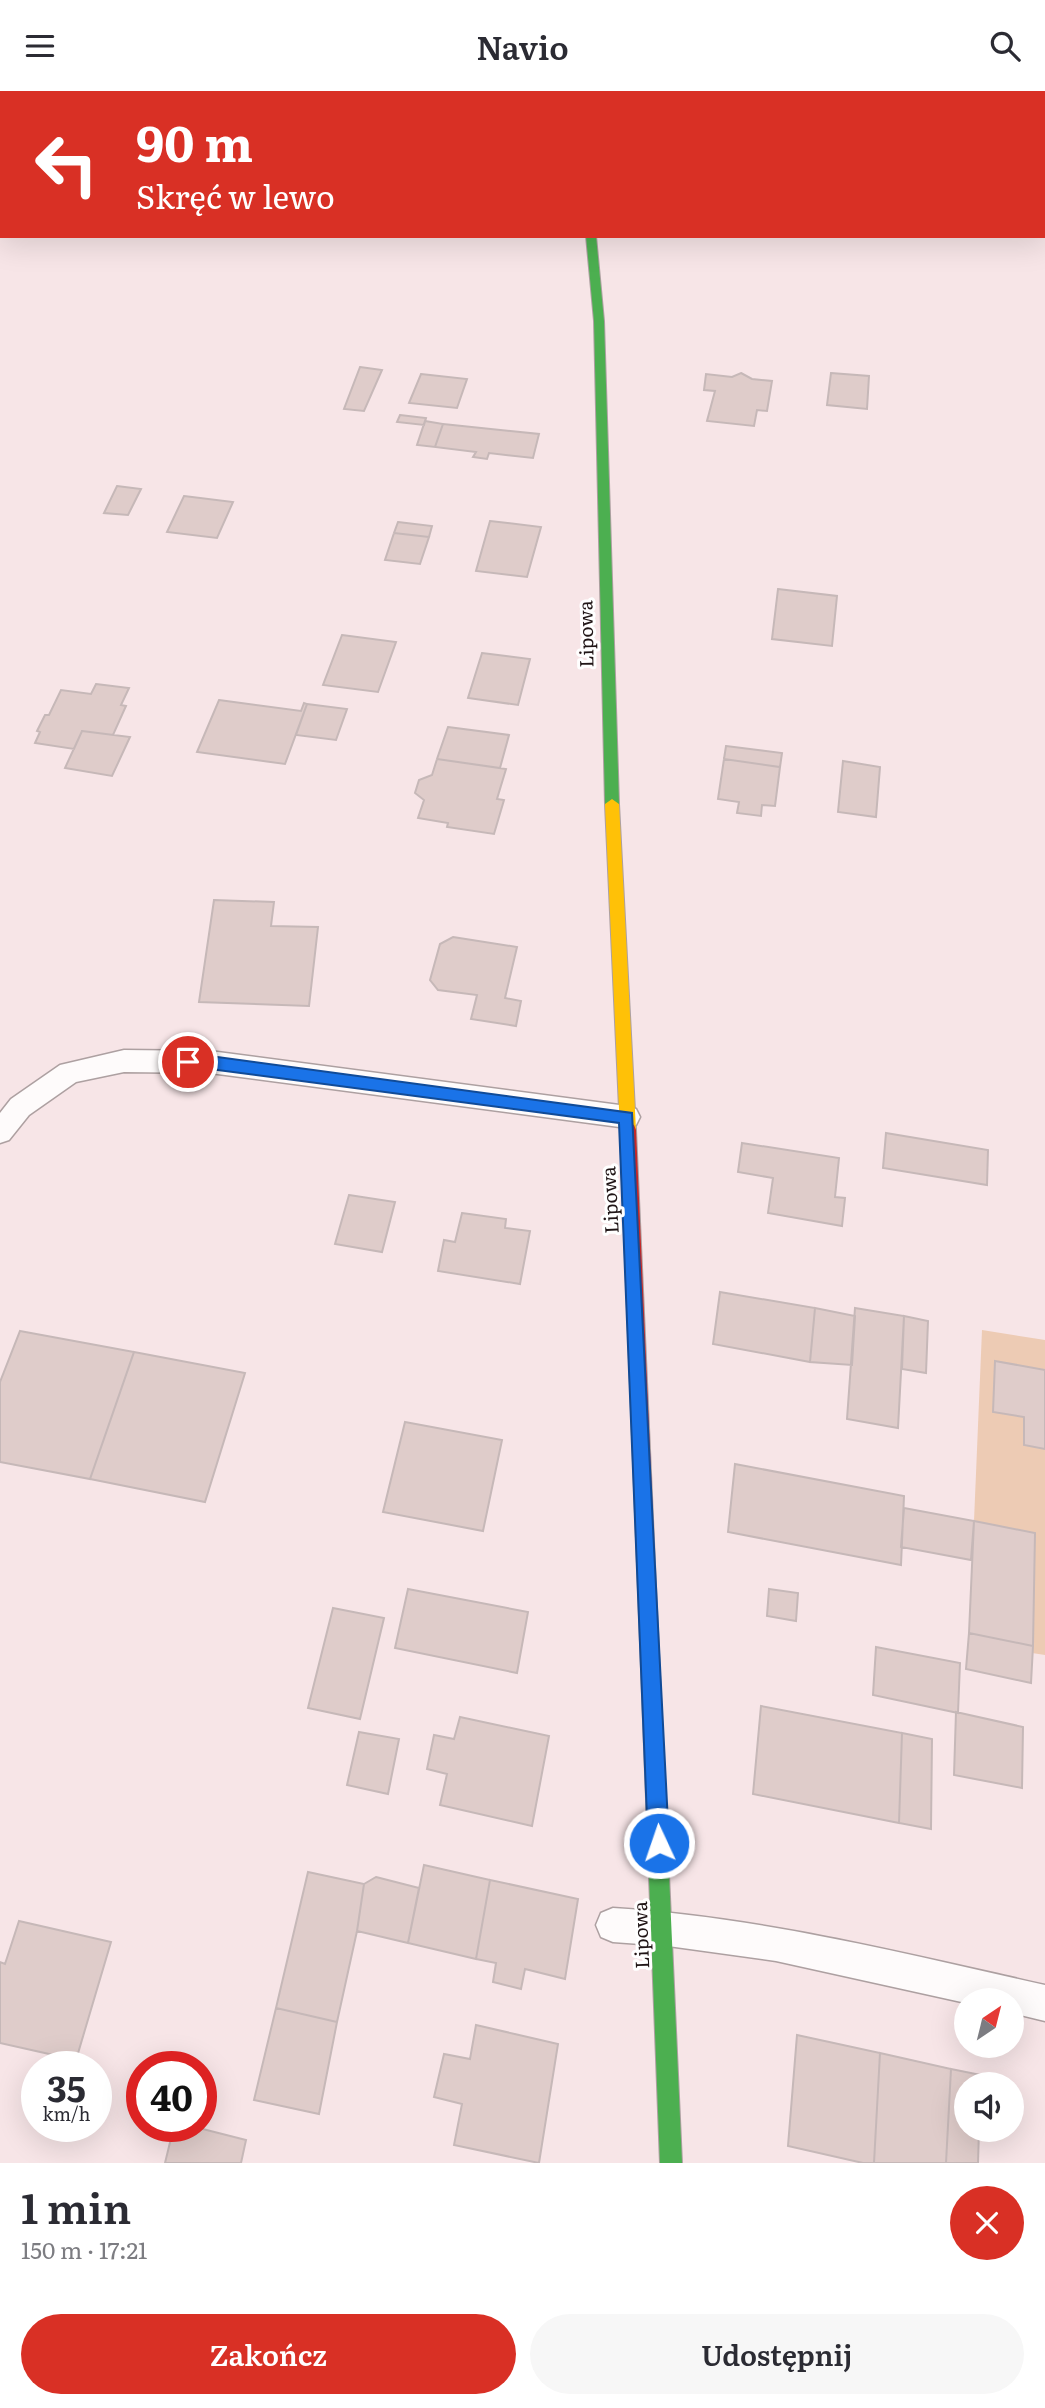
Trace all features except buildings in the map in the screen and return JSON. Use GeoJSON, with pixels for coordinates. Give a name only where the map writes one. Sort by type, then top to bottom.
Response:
{"type":"FeatureCollection","features":[{"type":"Feature","properties":{"kind":"street","name":"Lipowa"},"geometry":{"type":"LineString","coordinates":[[591,238],[599,321],[611,769],[671,2163]]}},
{"type":"Feature","properties":{"kind":"lane"},"geometry":{"type":"LineString","coordinates":[[0,1132],[20,1108],[69,1073],[124,1061],[210,1062],[627,1117]]}},
{"type":"Feature","properties":{"kind":"lane"},"geometry":{"type":"LineString","coordinates":[[613,1925],[662,1927],[744,1937],[1045,2003]]}},
{"type":"Feature","properties":{"kind":"shaded area"},"geometry":{"type":"Polygon","coordinates":[[[982,1330],[1045,1340],[1045,1655],[1032,1653],[974,1521],[982,1330]]]}},
{"type":"Feature","properties":{"kind":"traffic: fast"},"geometry":{"type":"LineString","coordinates":[[591,238],[599,321],[612,804]]}},
{"type":"Feature","properties":{"kind":"traffic: fast"},"geometry":{"type":"LineString","coordinates":[[646,1564],[671,2163]]}},
{"type":"Feature","properties":{"kind":"traffic: slow"},"geometry":{"type":"LineString","coordinates":[[612,804],[628,1130]]}},
{"type":"Feature","properties":{"kind":"traffic: jam"},"geometry":{"type":"LineString","coordinates":[[628,1130],[646,1564]]}},
{"type":"Feature","properties":{"kind":"route"},"geometry":{"type":"LineString","coordinates":[[188,1062],[210,1062],[627,1117],[659,1843]]}}]}
